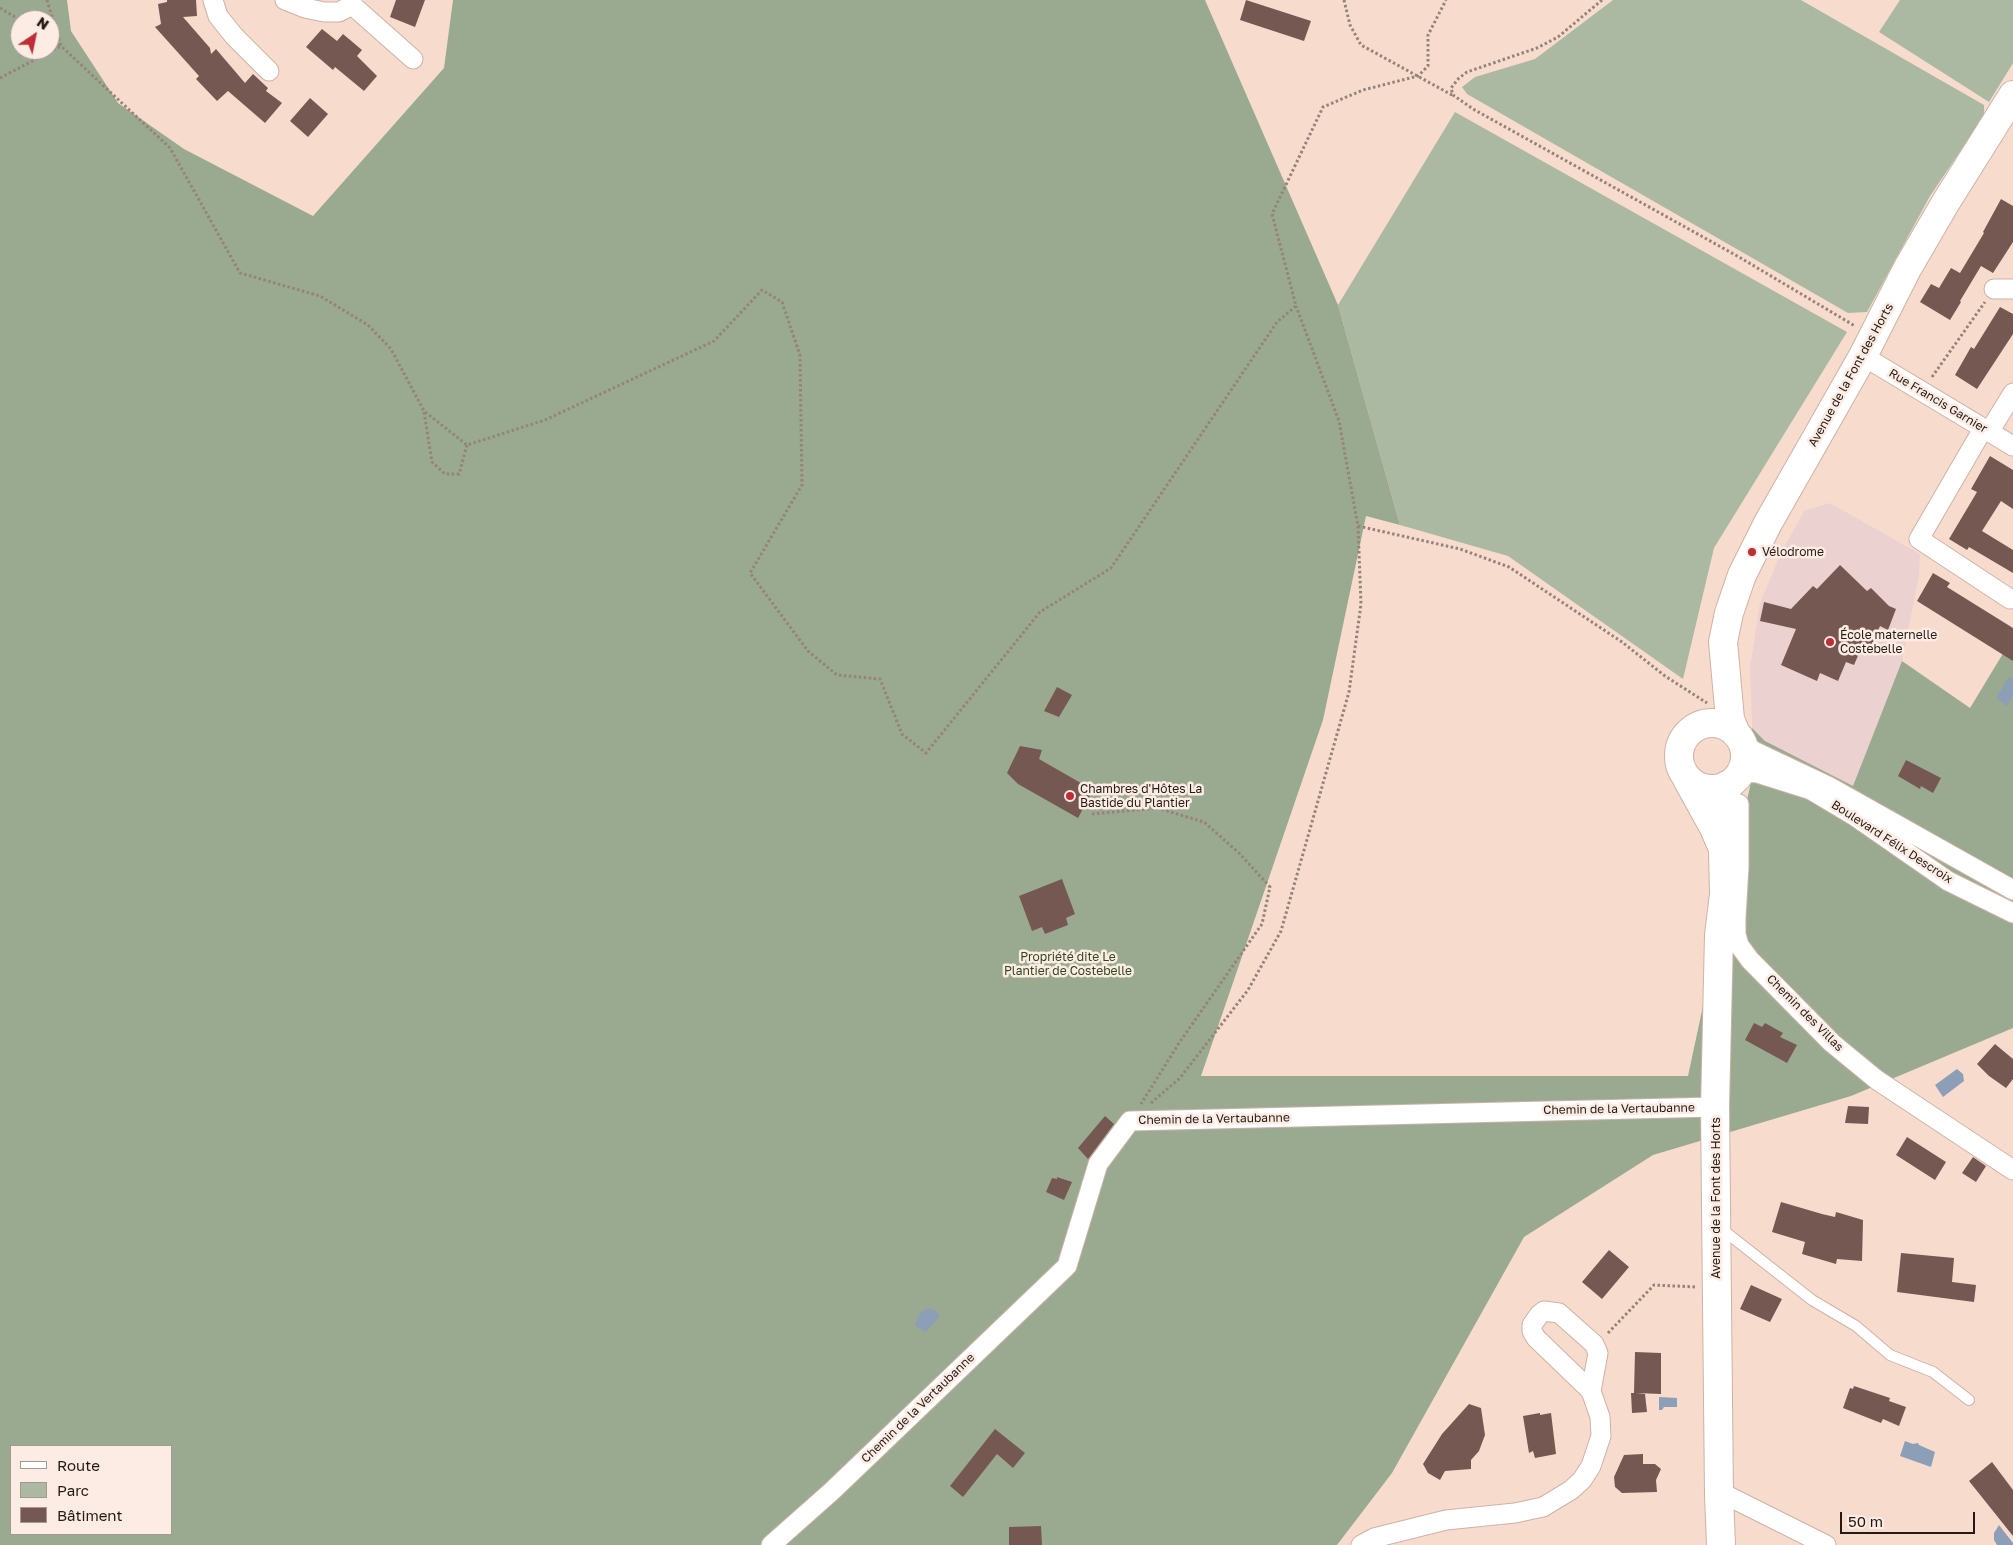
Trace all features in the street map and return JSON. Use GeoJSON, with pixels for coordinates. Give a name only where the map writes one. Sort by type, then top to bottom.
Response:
{"type":"FeatureCollection","features":[{"type":"Feature","properties":{"kind":"main road","name":"Avenue de la Font des Horts"},"geometry":{"type":"LineString","coordinates":[[1739,738],[1730,719],[1723,642],[1729,613],[1746,567],[1768,523],[1869,345],[1908,269],[1946,202],[2013,95]]}},
{"type":"Feature","properties":{"kind":"main road","name":"Avenue de la Font des Horts"},"geometry":{"type":"LineString","coordinates":[[1708,716],[1725,668]]}},
{"type":"Feature","properties":{"kind":"main road"},"geometry":{"type":"LineString","coordinates":[[1708,716],[1739,738],[1745,754],[1735,779],[1714,789],[1707,789],[1688,779],[1679,762],[1682,743],[1708,716]]}},
{"type":"Feature","properties":{"kind":"main road","name":"Avenue de la Font des Horts"},"geometry":{"type":"LineString","coordinates":[[1688,779],[1714,828],[1723,851]]}},
{"type":"Feature","properties":{"kind":"main road","name":"Avenue de la Font des Horts"},"geometry":{"type":"LineString","coordinates":[[1721,1545],[1718,1496],[1715,1107],[1719,935],[1724,894],[1723,851],[1735,779]]}},
{"type":"Feature","properties":{"kind":"street"},"geometry":{"type":"LineString","coordinates":[[213,0],[218,16],[234,36],[269,71]]}},
{"type":"Feature","properties":{"kind":"street"},"geometry":{"type":"LineString","coordinates":[[285,0],[305,8],[324,12],[339,12],[352,2],[413,59]]}},
{"type":"Feature","properties":{"kind":"street"},"geometry":{"type":"LineString","coordinates":[[1994,289],[2013,289]]}},
{"type":"Feature","properties":{"kind":"street","name":"Rue Francis Garnier"},"geometry":{"type":"LineString","coordinates":[[1869,345],[1986,430],[2013,446]]}},
{"type":"Feature","properties":{"kind":"street"},"geometry":{"type":"LineString","coordinates":[[2010,598],[1919,539],[1986,430],[2013,393]]}},
{"type":"Feature","properties":{"kind":"street","name":"Boulevard Félix Descroix"},"geometry":{"type":"LineString","coordinates":[[1739,738],[1754,751],[1836,791],[2013,890]]}},
{"type":"Feature","properties":{"kind":"street","name":"Boulevard Félix Descroix"},"geometry":{"type":"LineString","coordinates":[[1735,779],[1757,773],[1811,790],[1853,814],[1948,881],[2013,913]]}},
{"type":"Feature","properties":{"kind":"street","name":"Chemin des Villas"},"geometry":{"type":"LineString","coordinates":[[1735,779],[1739,798],[1739,867],[1736,934],[1739,945],[1750,960],[1832,1043],[1877,1080],[2013,1170]]}},
{"type":"Feature","properties":{"kind":"street","name":"Chemin de la Vertaubanne"},"geometry":{"type":"LineString","coordinates":[[771,1545],[832,1490],[1067,1266],[1098,1164],[1130,1121],[1715,1107]]}},
{"type":"Feature","properties":{"kind":"street"},"geometry":{"type":"LineString","coordinates":[[1361,1545],[1374,1538],[1446,1520],[1515,1514],[1543,1507],[1571,1490],[1582,1480],[1592,1466],[1601,1436],[1600,1417],[1591,1392],[1536,1338],[1532,1331],[1532,1325],[1538,1315],[1544,1311],[1559,1314],[1595,1346],[1598,1358],[1591,1392]]}},
{"type":"Feature","properties":{"kind":"street"},"geometry":{"type":"LineString","coordinates":[[1718,1496],[1730,1497],[1826,1545]]}},
{"type":"Feature","properties":{"kind":"lane"},"geometry":{"type":"LineString","coordinates":[[1717,1232],[1728,1234],[1812,1300],[1856,1326],[1890,1355],[1933,1372],[1968,1400]]}},
{"type":"Feature","properties":{"kind":"path"},"geometry":{"type":"LineString","coordinates":[[47,0],[62,46],[170,148],[240,273],[320,296],[368,325],[391,349],[424,411],[432,462],[445,474],[458,474],[467,446]]}},
{"type":"Feature","properties":{"kind":"path"},"geometry":{"type":"LineString","coordinates":[[1344,0],[1350,25],[1361,46],[1453,95],[1473,109],[1739,257],[1849,323],[1869,345]]}},
{"type":"Feature","properties":{"kind":"path"},"geometry":{"type":"LineString","coordinates":[[1130,1121],[1180,1078],[1248,990],[1281,931],[1349,692],[1361,604],[1358,526],[1339,421],[1296,306],[1272,214],[1323,107],[1363,90],[1418,76],[1428,66],[1428,35],[1446,0]]}},
{"type":"Feature","properties":{"kind":"path"},"geometry":{"type":"LineString","coordinates":[[1453,95],[1451,88],[1467,72],[1537,48],[1558,37],[1602,0]]}},
{"type":"Feature","properties":{"kind":"path"},"geometry":{"type":"LineString","coordinates":[[0,78],[62,46]]}},
{"type":"Feature","properties":{"kind":"path"},"geometry":{"type":"LineString","coordinates":[[1928,382],[1994,289]]}},
{"type":"Feature","properties":{"kind":"path"},"geometry":{"type":"LineString","coordinates":[[467,446],[545,420],[714,342],[762,290],[782,302],[800,355],[802,485],[750,573],[808,651],[837,675],[880,679],[902,734],[926,753],[1040,612],[1111,568],[1277,322],[1296,306]]}},
{"type":"Feature","properties":{"kind":"path"},"geometry":{"type":"LineString","coordinates":[[424,411],[467,446]]}},
{"type":"Feature","properties":{"kind":"path"},"geometry":{"type":"LineString","coordinates":[[1358,526],[1460,549],[1509,567],[1622,642],[1666,676],[1708,716]]}},
{"type":"Feature","properties":{"kind":"path"},"geometry":{"type":"LineString","coordinates":[[1092,814],[1157,808],[1204,822],[1239,852],[1270,887],[1262,924],[1179,1043],[1130,1121]]}},
{"type":"Feature","properties":{"kind":"path"},"geometry":{"type":"LineString","coordinates":[[1595,1346],[1654,1285],[1716,1288]]}},
{"type":"Feature","properties":{"kind":"shaded area","name":"École maternelle Costebelle"},"geometry":{"type":"Polygon","coordinates":[[[1830,503],[1920,554],[1919,576],[1902,661],[1853,787],[1765,741],[1752,728],[1750,668],[1760,603],[1780,555],[1804,511],[1830,503]]]}},
{"type":"Feature","properties":{"kind":"green space","name":"Propriété dite Le Plantier de Costebelle"},"geometry":{"type":"Polygon","coordinates":[[[0,0],[67,0],[71,31],[118,103],[184,149],[313,216],[444,68],[453,0],[1205,0],[1338,305],[1400,525],[1366,516],[1323,720],[1201,1076],[1688,1076],[1752,777],[1752,728],[1765,741],[1853,786],[1902,661],[1970,708],[2013,637],[2013,1028],[1851,1096],[1653,1155],[1524,1237],[1392,1473],[1337,1545],[0,1545],[0,0]]]}},
{"type":"Feature","properties":{"kind":"green space"},"geometry":{"type":"Polygon","coordinates":[[[1613,0],[1801,0],[1984,105],[1984,116],[1930,196],[1867,312],[1848,313],[1467,94],[1462,87],[1475,77],[1535,59],[1613,0]]]}},
{"type":"Feature","properties":{"kind":"green space"},"geometry":{"type":"Polygon","coordinates":[[[1900,0],[2013,0],[2013,63],[1989,102],[1879,32],[1900,0]]]}},
{"type":"Feature","properties":{"kind":"green space"},"geometry":{"type":"Polygon","coordinates":[[[1455,112],[1847,332],[1714,548],[1683,679],[1508,556],[1400,525],[1338,305],[1455,112]]]}},
{"type":"Feature","properties":{"kind":"water"},"geometry":{"type":"Polygon","coordinates":[[[2009,677],[2013,680],[2013,695],[2007,706],[1996,698],[2009,677]]]}},
{"type":"Feature","properties":{"kind":"water"},"geometry":{"type":"Polygon","coordinates":[[[1957,1069],[1963,1074],[1964,1081],[1943,1097],[1935,1085],[1957,1069]]]}},
{"type":"Feature","properties":{"kind":"water"},"geometry":{"type":"Polygon","coordinates":[[[928,1308],[935,1310],[940,1316],[926,1332],[917,1327],[915,1323],[921,1312],[928,1308]]]}},
{"type":"Feature","properties":{"kind":"water"},"geometry":{"type":"Polygon","coordinates":[[[1659,1397],[1677,1398],[1677,1407],[1664,1407],[1662,1410],[1659,1410],[1659,1397]]]}},
{"type":"Feature","properties":{"kind":"water"},"geometry":{"type":"Polygon","coordinates":[[[1905,1441],[1913,1444],[1918,1443],[1935,1452],[1931,1467],[1900,1456],[1905,1441]]]}},
{"type":"Feature","properties":{"kind":"water"},"geometry":{"type":"Polygon","coordinates":[[[1999,1525],[2013,1545],[1997,1545],[1994,1540],[1994,1533],[1999,1525]]]}},
{"type":"Feature","properties":{"kind":"building"},"geometry":{"type":"Polygon","coordinates":[[[167,0],[196,0],[197,16],[183,17],[210,48],[211,54],[216,49],[245,83],[253,74],[268,88],[266,91],[282,103],[265,123],[228,91],[217,101],[196,79],[199,76],[155,27],[161,24],[158,4],[167,2],[167,0]]]}},
{"type":"Feature","properties":{"kind":"building"},"geometry":{"type":"Polygon","coordinates":[[[396,0],[425,0],[415,27],[390,17],[396,0]]]}},
{"type":"Feature","properties":{"kind":"building"},"geometry":{"type":"Polygon","coordinates":[[[1246,0],[1311,21],[1304,41],[1240,20],[1246,0]]]}},
{"type":"Feature","properties":{"kind":"building"},"geometry":{"type":"Polygon","coordinates":[[[322,29],[337,41],[343,34],[362,50],[357,56],[377,76],[364,91],[335,67],[333,70],[306,47],[322,29]]]}},
{"type":"Feature","properties":{"kind":"building"},"geometry":{"type":"Polygon","coordinates":[[[310,98],[328,114],[308,137],[290,121],[310,98]]]}},
{"type":"Feature","properties":{"kind":"building"},"geometry":{"type":"Polygon","coordinates":[[[2001,199],[2013,206],[2013,242],[1993,273],[1981,266],[1950,320],[1920,302],[1931,284],[1939,288],[1951,268],[1960,273],[1984,233],[2001,199]]]}},
{"type":"Feature","properties":{"kind":"building"},"geometry":{"type":"Polygon","coordinates":[[[2000,307],[2013,314],[2013,334],[1977,389],[1955,375],[1971,347],[1974,349],[2000,307]]]}},
{"type":"Feature","properties":{"kind":"building"},"geometry":{"type":"Polygon","coordinates":[[[1990,456],[2013,470],[2013,509],[2001,501],[1982,531],[2013,550],[2013,573],[1969,547],[1967,550],[1949,539],[1977,492],[1971,489],[1990,456]]]}},
{"type":"Feature","properties":{"kind":"building"},"geometry":{"type":"Polygon","coordinates":[[[1840,565],[1867,591],[1871,588],[1889,606],[1896,609],[1888,630],[1880,626],[1871,647],[1863,644],[1854,665],[1846,662],[1838,681],[1820,673],[1817,681],[1781,665],[1796,629],[1760,621],[1764,602],[1791,609],[1813,586],[1817,589],[1840,565]]]}},
{"type":"Feature","properties":{"kind":"building"},"geometry":{"type":"Polygon","coordinates":[[[1933,573],[1950,583],[1947,587],[2013,628],[2013,661],[1917,601],[1933,573]]]}},
{"type":"Feature","properties":{"kind":"building"},"geometry":{"type":"Polygon","coordinates":[[[1057,687],[1072,695],[1059,717],[1044,711],[1057,687]]]}},
{"type":"Feature","properties":{"kind":"building"},"geometry":{"type":"Polygon","coordinates":[[[1020,746],[1042,750],[1039,759],[1093,790],[1078,818],[1018,784],[1007,773],[1020,746]]]}},
{"type":"Feature","properties":{"kind":"building"},"geometry":{"type":"Polygon","coordinates":[[[1906,760],[1941,778],[1933,793],[1921,786],[1920,789],[1898,776],[1906,760]]]}},
{"type":"Feature","properties":{"kind":"building"},"geometry":{"type":"Polygon","coordinates":[[[1062,879],[1075,914],[1066,918],[1068,925],[1045,934],[1042,927],[1032,931],[1019,896],[1062,879]]]}},
{"type":"Feature","properties":{"kind":"building"},"geometry":{"type":"Polygon","coordinates":[[[1754,1023],[1762,1027],[1765,1023],[1783,1033],[1780,1037],[1797,1045],[1787,1063],[1745,1040],[1754,1023]]]}},
{"type":"Feature","properties":{"kind":"building"},"geometry":{"type":"Polygon","coordinates":[[[1995,1044],[2013,1059],[2013,1079],[2006,1088],[1989,1076],[1977,1064],[1995,1044]]]}},
{"type":"Feature","properties":{"kind":"building"},"geometry":{"type":"Polygon","coordinates":[[[1848,1106],[1869,1107],[1868,1124],[1845,1123],[1848,1106]]]}},
{"type":"Feature","properties":{"kind":"building"},"geometry":{"type":"Polygon","coordinates":[[[1105,1116],[1114,1124],[1088,1159],[1078,1148],[1105,1116]]]}},
{"type":"Feature","properties":{"kind":"building"},"geometry":{"type":"Polygon","coordinates":[[[1907,1137],[1946,1162],[1935,1180],[1896,1155],[1907,1137]]]}},
{"type":"Feature","properties":{"kind":"building"},"geometry":{"type":"Polygon","coordinates":[[[1973,1157],[1986,1166],[1976,1182],[1962,1173],[1973,1157]]]}},
{"type":"Feature","properties":{"kind":"building"},"geometry":{"type":"Polygon","coordinates":[[[1057,1177],[1072,1182],[1064,1200],[1046,1192],[1052,1178],[1057,1179],[1057,1177]]]}},
{"type":"Feature","properties":{"kind":"building"},"geometry":{"type":"Polygon","coordinates":[[[1781,1202],[1835,1217],[1836,1212],[1863,1220],[1862,1261],[1837,1259],[1836,1264],[1802,1254],[1805,1242],[1772,1232],[1781,1202]]]}},
{"type":"Feature","properties":{"kind":"building"},"geometry":{"type":"Polygon","coordinates":[[[1609,1250],[1629,1267],[1602,1299],[1582,1282],[1609,1250]]]}},
{"type":"Feature","properties":{"kind":"building"},"geometry":{"type":"Polygon","coordinates":[[[1901,1253],[1954,1258],[1952,1282],[1976,1285],[1974,1302],[1897,1292],[1901,1253]]]}},
{"type":"Feature","properties":{"kind":"building"},"geometry":{"type":"Polygon","coordinates":[[[1751,1285],[1782,1299],[1770,1322],[1740,1309],[1751,1285]]]}},
{"type":"Feature","properties":{"kind":"building"},"geometry":{"type":"Polygon","coordinates":[[[1635,1352],[1661,1353],[1661,1394],[1636,1393],[1645,1394],[1647,1412],[1632,1413],[1631,1393],[1634,1393],[1635,1352]]]}},
{"type":"Feature","properties":{"kind":"building"},"geometry":{"type":"Polygon","coordinates":[[[1854,1386],[1890,1398],[1889,1401],[1906,1407],[1899,1426],[1883,1419],[1881,1423],[1843,1408],[1850,1388],[1853,1389],[1854,1386]]]}},
{"type":"Feature","properties":{"kind":"building"},"geometry":{"type":"Polygon","coordinates":[[[1469,1404],[1481,1408],[1485,1435],[1479,1451],[1471,1460],[1471,1469],[1445,1471],[1440,1480],[1428,1473],[1423,1464],[1442,1434],[1469,1404]]]}},
{"type":"Feature","properties":{"kind":"building"},"geometry":{"type":"Polygon","coordinates":[[[1540,1413],[1540,1415],[1551,1413],[1556,1454],[1535,1458],[1533,1451],[1529,1453],[1523,1416],[1540,1413]]]}},
{"type":"Feature","properties":{"kind":"building"},"geometry":{"type":"Polygon","coordinates":[[[995,1429],[1025,1453],[1013,1468],[997,1454],[963,1497],[950,1486],[995,1429]]]}},
{"type":"Feature","properties":{"kind":"building"},"geometry":{"type":"Polygon","coordinates":[[[1643,1454],[1643,1464],[1655,1464],[1661,1469],[1656,1480],[1657,1492],[1622,1493],[1615,1487],[1614,1477],[1624,1455],[1643,1454]]]}},
{"type":"Feature","properties":{"kind":"building"},"geometry":{"type":"Polygon","coordinates":[[[1992,1462],[2013,1490],[2013,1536],[1969,1481],[1992,1462]]]}},
{"type":"Feature","properties":{"kind":"building"},"geometry":{"type":"Polygon","coordinates":[[[1041,1526],[1042,1545],[1009,1545],[1009,1527],[1041,1526]]]}},
{"type":"Feature","properties":{"kind":"place","name":"Vélodrome"},"geometry":{"type":"Point","coordinates":[1752,552]}},
{"type":"Feature","properties":{"kind":"place","name":"École maternelle Costebelle"},"geometry":{"type":"Point","coordinates":[1830,642]}},
{"type":"Feature","properties":{"kind":"place","name":"Chambres d'Hôtes La Bastide du Plantier"},"geometry":{"type":"Point","coordinates":[1070,796]}}]}
